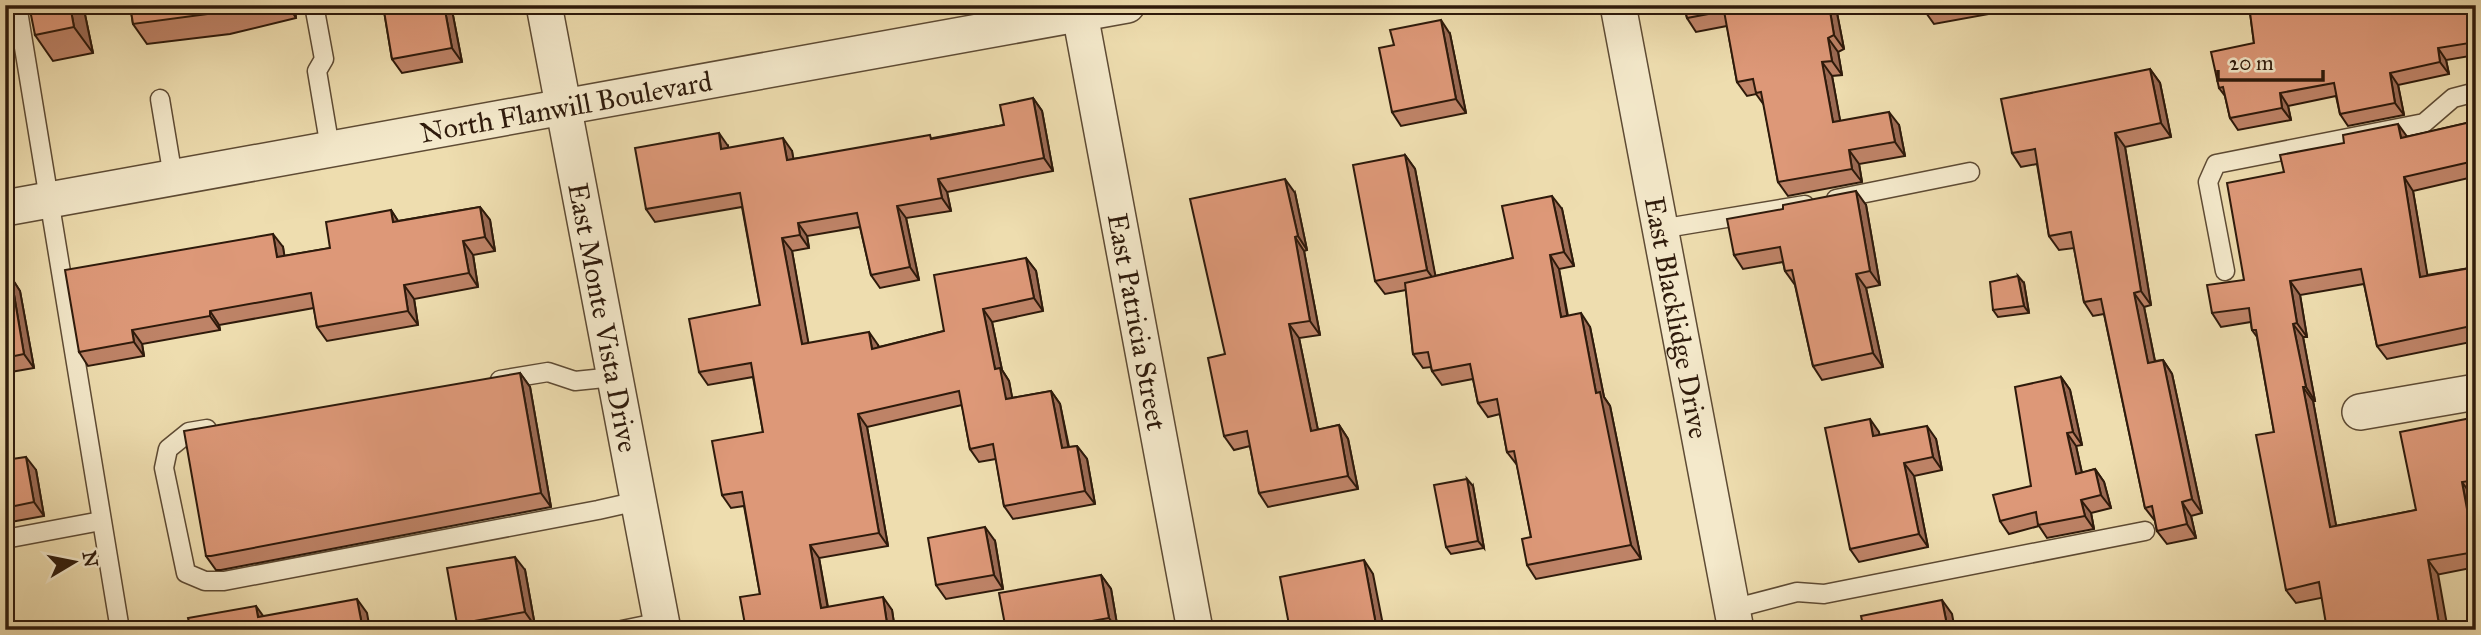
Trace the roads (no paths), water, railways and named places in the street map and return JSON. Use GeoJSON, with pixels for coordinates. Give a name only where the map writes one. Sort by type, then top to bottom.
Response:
{"type":"FeatureCollection","features":[{"type":"Feature","properties":{"kind":"street","name":"East Monte Vista Drive"},"geometry":{"type":"LineString","coordinates":[[544,5],[662,626]]}},
{"type":"Feature","properties":{"kind":"street","name":"North Flanwill Boulevard"},"geometry":{"type":"LineString","coordinates":[[5,208],[1127,5]]}},
{"type":"Feature","properties":{"kind":"street","name":"East Blacklidge Drive"},"geometry":{"type":"LineString","coordinates":[[1618,5],[1734,619]]}},
{"type":"Feature","properties":{"kind":"street","name":"East Patricia Street"},"geometry":{"type":"LineString","coordinates":[[1080,14],[1195,630]]}},
{"type":"Feature","properties":{"kind":"street"},"geometry":{"type":"LineString","coordinates":[[2360,412],[2476,392]]}},
{"type":"Feature","properties":{"kind":"lane"},"geometry":{"type":"LineString","coordinates":[[17,5],[120,630]]}},
{"type":"Feature","properties":{"kind":"lane"},"geometry":{"type":"LineString","coordinates":[[314,5],[324,60],[317,71],[330,148]]}},
{"type":"Feature","properties":{"kind":"lane"},"geometry":{"type":"LineString","coordinates":[[2225,271],[2208,182],[2216,164],[2424,123],[2453,98],[2476,92]]}},
{"type":"Feature","properties":{"kind":"lane"},"geometry":{"type":"LineString","coordinates":[[160,99],[173,177]]}},
{"type":"Feature","properties":{"kind":"lane"},"geometry":{"type":"LineString","coordinates":[[1660,229],[1828,201],[1970,172]]}},
{"type":"Feature","properties":{"kind":"lane"},"geometry":{"type":"LineString","coordinates":[[482,383],[548,372],[575,381],[614,377]]}},
{"type":"Feature","properties":{"kind":"lane"},"geometry":{"type":"LineString","coordinates":[[229,426],[189,432],[168,449],[164,468],[186,573],[205,581],[224,581],[638,501]]}},
{"type":"Feature","properties":{"kind":"lane"},"geometry":{"type":"LineString","coordinates":[[5,539],[101,521]]}},
{"type":"Feature","properties":{"kind":"lane"},"geometry":{"type":"LineString","coordinates":[[1734,619],[1797,592],[1824,594],[2145,531]]}},
{"type":"Feature","properties":{"kind":"lane"},"geometry":{"type":"LineString","coordinates":[[622,630],[662,626]]}}]}
